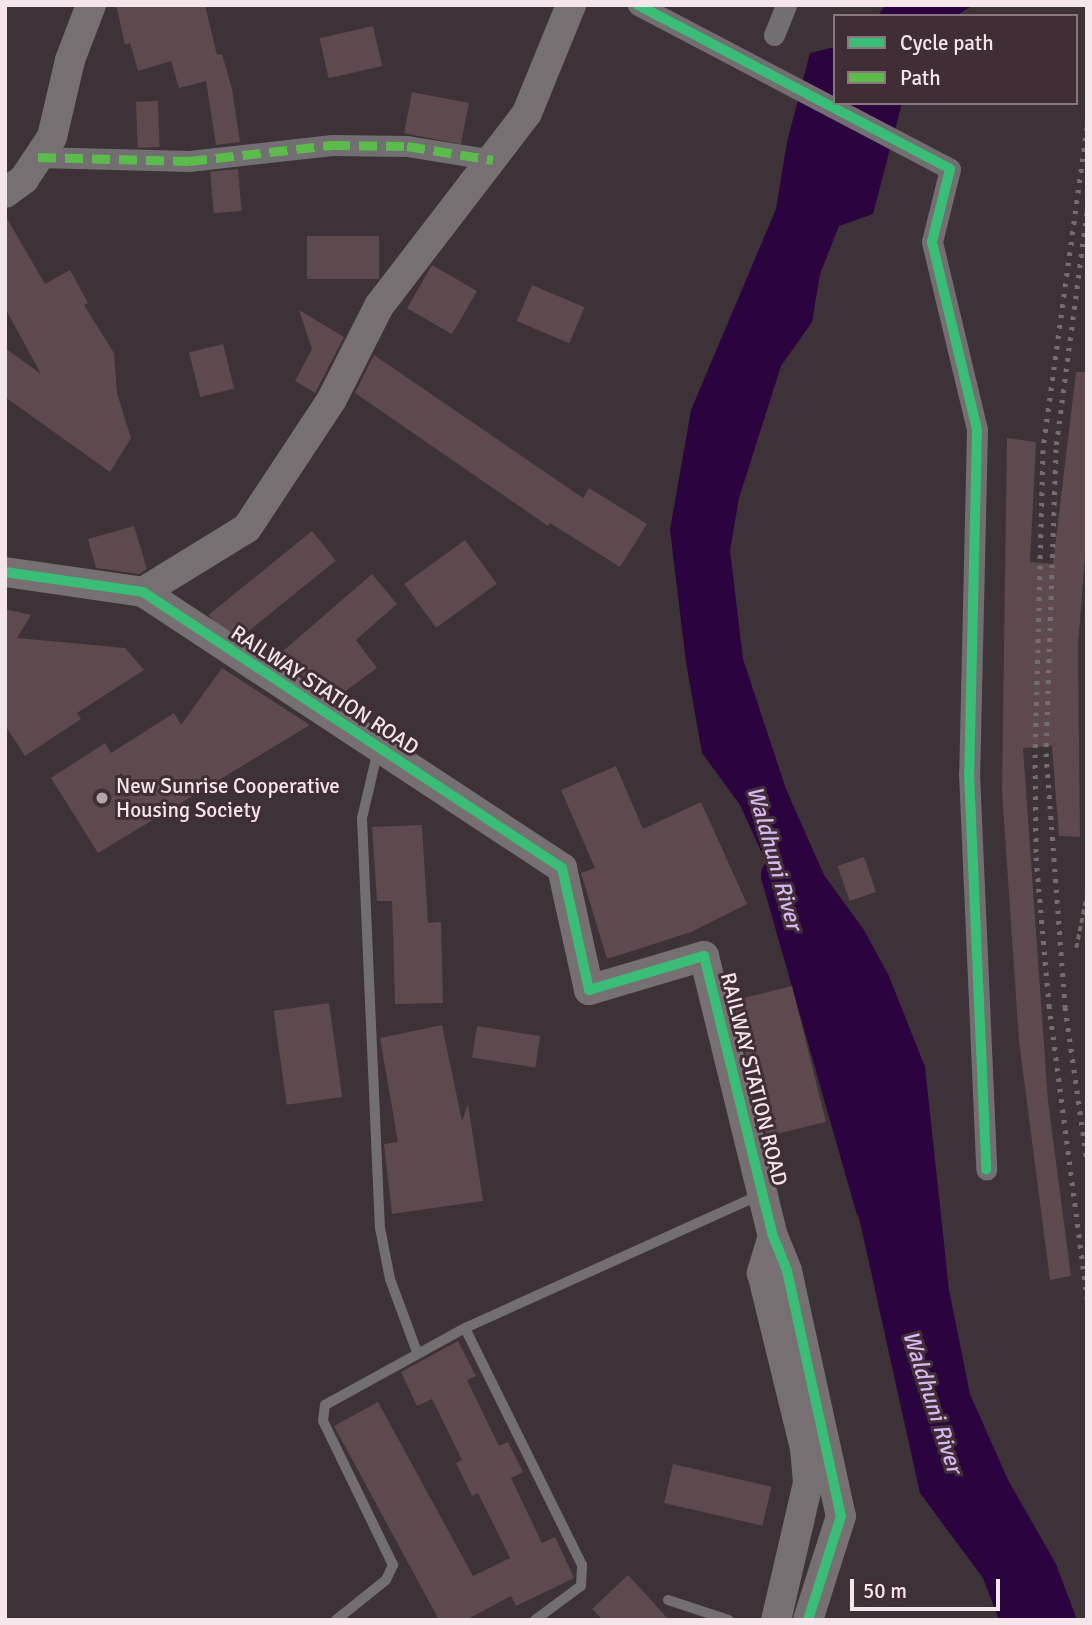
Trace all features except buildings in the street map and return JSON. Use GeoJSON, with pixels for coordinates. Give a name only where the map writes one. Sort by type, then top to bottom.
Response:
{"type":"FeatureCollection","features":[{"type":"Feature","properties":{"kind":"street"},"geometry":{"type":"LineString","coordinates":[[5,193],[24,179],[51,137],[70,60],[91,5]]}},
{"type":"Feature","properties":{"kind":"street"},"geometry":{"type":"LineString","coordinates":[[143,593],[247,528],[332,399],[379,306],[527,113],[571,5]]}},
{"type":"Feature","properties":{"kind":"street"},"geometry":{"type":"LineString","coordinates":[[638,5],[950,169],[932,242],[977,430],[969,773],[985,1170]]}},
{"type":"Feature","properties":{"kind":"street"},"geometry":{"type":"LineString","coordinates":[[774,35],[786,5]]}},
{"type":"Feature","properties":{"kind":"street"},"geometry":{"type":"LineString","coordinates":[[38,158],[189,161],[344,145],[407,146],[493,160]]}},
{"type":"Feature","properties":{"kind":"street","name":"RAILWAY STATION ROAD"},"geometry":{"type":"LineString","coordinates":[[5,572],[143,593],[562,868],[589,990],[704,956],[773,1236],[787,1271],[841,1516],[808,1620]]}},
{"type":"Feature","properties":{"kind":"street"},"geometry":{"type":"LineString","coordinates":[[773,1236],[762,1273],[805,1448],[808,1483],[776,1620]]}},
{"type":"Feature","properties":{"kind":"lane"},"geometry":{"type":"LineString","coordinates":[[379,747],[362,818],[380,1228],[390,1279],[418,1352]]}},
{"type":"Feature","properties":{"kind":"lane"},"geometry":{"type":"LineString","coordinates":[[336,1620],[386,1580],[393,1565],[323,1421],[325,1405],[466,1328],[762,1194]]}},
{"type":"Feature","properties":{"kind":"lane"},"geometry":{"type":"LineString","coordinates":[[466,1328],[582,1565],[581,1586],[535,1620]]}},
{"type":"Feature","properties":{"kind":"lane"},"geometry":{"type":"LineString","coordinates":[[668,1600],[729,1620]]}},
{"type":"Feature","properties":{"kind":"path"},"geometry":{"type":"LineString","coordinates":[[1076,948],[1087,894]]}},
{"type":"Feature","properties":{"kind":"water"},"geometry":{"type":"Polygon","coordinates":[[[885,5],[973,5],[959,14],[879,14],[885,5]]]}},
{"type":"Feature","properties":{"kind":"water"},"geometry":{"type":"Polygon","coordinates":[[[833,47],[833,105],[901,105],[873,214],[839,226],[820,274],[812,322],[781,366],[739,498],[730,550],[743,659],[786,789],[824,875],[864,930],[889,976],[925,1067],[949,1290],[970,1394],[1008,1480],[1056,1564],[1077,1620],[999,1620],[983,1578],[920,1493],[854,1195],[860,1156],[857,1117],[834,1011],[740,805],[702,753],[686,662],[670,530],[691,410],[776,209],[787,142],[810,53],[833,47]]]}},
{"type":"Feature","properties":{"kind":"waterway","name":"Waldhuni River"},"geometry":{"type":"LineString","coordinates":[[779,875],[873,1206]]}},
{"type":"Feature","properties":{"kind":"railway"},"geometry":{"type":"LineString","coordinates":[[1087,127],[1043,450],[1035,754],[1036,857],[1049,1005],[1087,1299]]}},
{"type":"Feature","properties":{"kind":"railway"},"geometry":{"type":"LineString","coordinates":[[1087,212],[1056,449],[1046,753],[1065,1007],[1087,1161]]}},
{"type":"Feature","properties":{"kind":"marked path"},"geometry":{"type":"LineString","coordinates":[[38,157],[189,161],[332,145],[407,146],[493,160]]}},
{"type":"Feature","properties":{"kind":"cycle path"},"geometry":{"type":"LineString","coordinates":[[638,5],[950,169],[932,242],[977,430],[969,773],[986,1170]]}},
{"type":"Feature","properties":{"kind":"cycle path"},"geometry":{"type":"LineString","coordinates":[[5,572],[143,592],[562,868],[589,990],[704,956],[773,1236],[787,1271],[841,1516],[808,1620]]}},
{"type":"Feature","properties":{"kind":"place","name":"New Sunrise Cooperative Housing Society"},"geometry":{"type":"Point","coordinates":[102,798]}}]}
